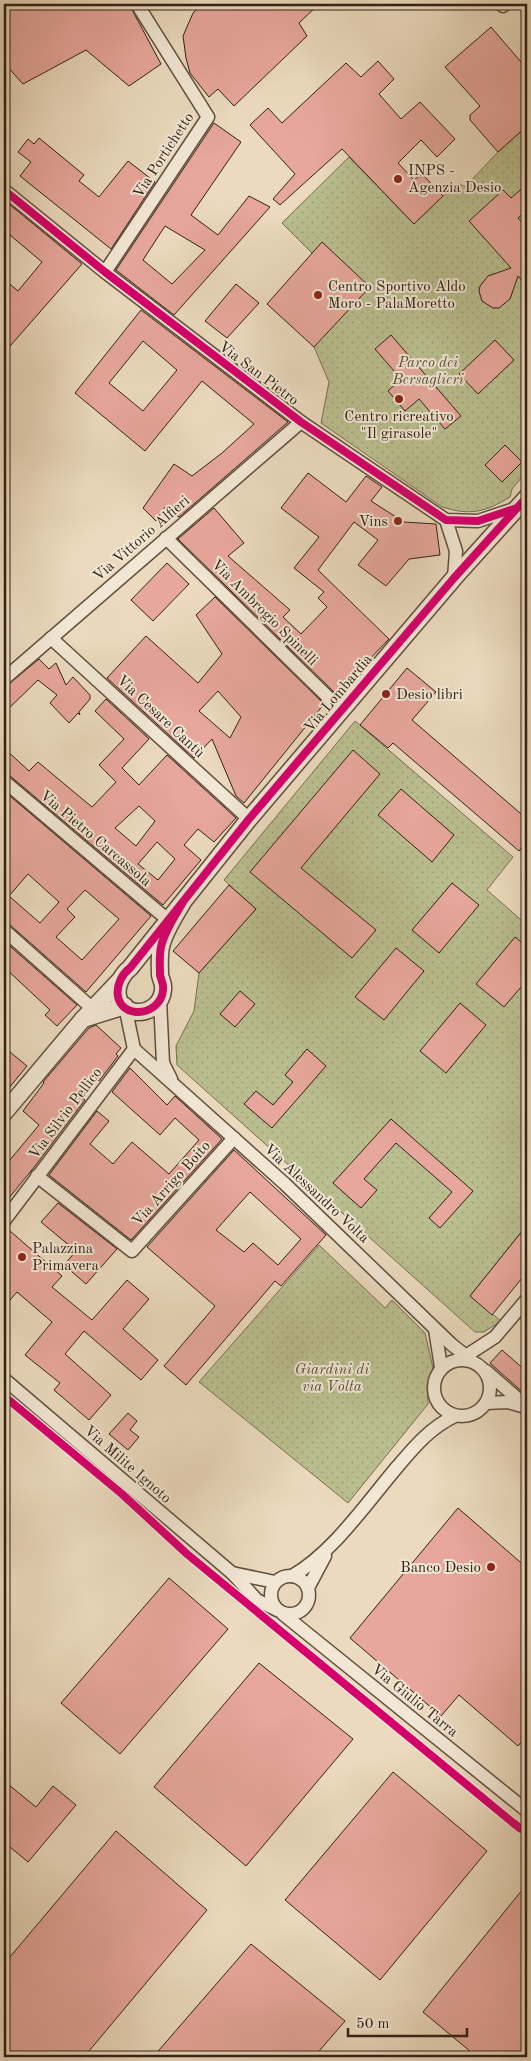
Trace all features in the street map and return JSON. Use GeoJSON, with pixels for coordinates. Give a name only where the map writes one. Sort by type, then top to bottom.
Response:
{"type":"FeatureCollection","features":[{"type":"Feature","properties":{"kind":"street","name":"Via Portichetto"},"geometry":{"type":"LineString","coordinates":[[105,272],[208,117],[137,4]]}},
{"type":"Feature","properties":{"kind":"street","name":"Via San Pietro"},"geometry":{"type":"LineString","coordinates":[[4,190],[105,272],[301,422],[446,520]]}},
{"type":"Feature","properties":{"kind":"street","name":"Via Vittorio Alfieri"},"geometry":{"type":"LineString","coordinates":[[4,679],[301,422]]}},
{"type":"Feature","properties":{"kind":"street"},"geometry":{"type":"LineString","coordinates":[[454,578],[456,551],[446,520],[478,521],[523,502]]}},
{"type":"Feature","properties":{"kind":"street","name":"Via Lombardia"},"geometry":{"type":"LineString","coordinates":[[4,1113],[122,974],[130,968],[249,819],[341,710],[454,578],[523,502]]}},
{"type":"Feature","properties":{"kind":"street","name":"Via Ambrogio Spinelli"},"geometry":{"type":"LineString","coordinates":[[166,538],[341,710]]}},
{"type":"Feature","properties":{"kind":"street","name":"Via Cesare Cantù"},"geometry":{"type":"LineString","coordinates":[[52,638],[249,819]]}},
{"type":"Feature","properties":{"kind":"street","name":"Via Pietro Carcassola"},"geometry":{"type":"LineString","coordinates":[[4,781],[168,920]]}},
{"type":"Feature","properties":{"kind":"street","name":"Via Lombardia"},"geometry":{"type":"LineString","coordinates":[[160,1000],[163,990],[160,977],[161,947],[183,902]]}},
{"type":"Feature","properties":{"kind":"street"},"geometry":{"type":"LineString","coordinates":[[4,930],[88,1014],[125,1006],[137,1012],[145,1011],[155,1007],[160,1000]]}},
{"type":"Feature","properties":{"kind":"street"},"geometry":{"type":"LineString","coordinates":[[130,968],[143,965],[151,968],[160,977]]}},
{"type":"Feature","properties":{"kind":"street"},"geometry":{"type":"LineString","coordinates":[[118,981],[117,992],[125,1006],[134,1049]]}},
{"type":"Feature","properties":{"kind":"street","name":"Via Alessandro Volta"},"geometry":{"type":"LineString","coordinates":[[160,1000],[163,1063],[174,1086]]}},
{"type":"Feature","properties":{"kind":"street","name":"Via Alessandro Volta"},"geometry":{"type":"LineString","coordinates":[[134,1049],[285,1184],[466,1358]]}},
{"type":"Feature","properties":{"kind":"street","name":"Via Silvio Pellico"},"geometry":{"type":"LineString","coordinates":[[4,1221],[134,1049]]}},
{"type":"Feature","properties":{"kind":"street","name":"Via Arrigo Boito"},"geometry":{"type":"LineString","coordinates":[[37,1176],[132,1251],[234,1138]]}},
{"type":"Feature","properties":{"kind":"street"},"geometry":{"type":"LineString","coordinates":[[412,1449],[437,1426],[456,1416],[472,1415],[486,1403],[491,1389],[482,1360],[495,1337],[527,1298]]}},
{"type":"Feature","properties":{"kind":"street"},"geometry":{"type":"LineString","coordinates":[[435,1329],[441,1367]]}},
{"type":"Feature","properties":{"kind":"street"},"geometry":{"type":"LineString","coordinates":[[456,1416],[443,1409],[436,1400],[433,1388],[436,1376],[441,1367],[455,1360],[466,1358],[495,1337]]}},
{"type":"Feature","properties":{"kind":"street"},"geometry":{"type":"LineString","coordinates":[[466,1358],[484,1370],[527,1407]]}},
{"type":"Feature","properties":{"kind":"street","name":"Via Milite Ignoto"},"geometry":{"type":"LineString","coordinates":[[4,1379],[232,1573],[257,1600],[280,1612]]}},
{"type":"Feature","properties":{"kind":"street"},"geometry":{"type":"LineString","coordinates":[[486,1403],[508,1402],[527,1407]]}},
{"type":"Feature","properties":{"kind":"street"},"geometry":{"type":"LineString","coordinates":[[292,1576],[304,1569],[333,1543],[430,1426],[440,1406]]}},
{"type":"Feature","properties":{"kind":"street"},"geometry":{"type":"LineString","coordinates":[[308,1588],[333,1543]]}},
{"type":"Feature","properties":{"kind":"street","name":"Via Milite Ignoto"},"geometry":{"type":"LineString","coordinates":[[232,1573],[275,1582]]}},
{"type":"Feature","properties":{"kind":"street"},"geometry":{"type":"LineString","coordinates":[[286,1576],[292,1576],[302,1580],[308,1588],[309,1600],[302,1610],[290,1615],[280,1612],[273,1606],[270,1594],[275,1582],[286,1576]]}},
{"type":"Feature","properties":{"kind":"street","name":"Via Giulio Tarra"},"geometry":{"type":"LineString","coordinates":[[280,1612],[527,1811]]}},
{"type":"Feature","properties":{"kind":"green space","name":"Parco dei Bersaglieri"},"geometry":{"type":"Polygon","coordinates":[[[525,128],[527,130],[527,471],[512,489],[510,497],[501,502],[478,511],[452,510],[442,507],[321,423],[329,382],[314,347],[312,253],[282,223],[349,157],[414,224],[443,196],[460,184],[465,187],[498,152],[525,128]]]}},
{"type":"Feature","properties":{"kind":"green space"},"geometry":{"type":"Polygon","coordinates":[[[355,721],[513,857],[487,890],[527,925],[527,1225],[470,1296],[501,1321],[484,1332],[475,1332],[177,1065],[176,1046],[194,1011],[199,973],[256,909],[224,880],[355,721]]]}},
{"type":"Feature","properties":{"kind":"green space","name":"Giardini di via Volta"},"geometry":{"type":"Polygon","coordinates":[[[319,1245],[385,1308],[392,1300],[425,1333],[433,1368],[427,1385],[428,1404],[348,1503],[199,1382],[319,1245]]]}},
{"type":"Feature","properties":{"kind":"building"},"geometry":{"type":"Polygon","coordinates":[[[4,4],[129,4],[161,64],[129,86],[86,50],[23,84],[4,63],[4,4]]]}},
{"type":"Feature","properties":{"kind":"building"},"geometry":{"type":"Polygon","coordinates":[[[203,4],[319,4],[299,23],[307,36],[234,106],[218,89],[209,97],[190,73],[183,36],[193,13],[203,4]]]}},
{"type":"Feature","properties":{"kind":"building"},"geometry":{"type":"Polygon","coordinates":[[[491,27],[527,69],[527,126],[498,152],[470,120],[470,115],[480,106],[445,67],[491,27]]]}},
{"type":"Feature","properties":{"kind":"building"},"geometry":{"type":"Polygon","coordinates":[[[378,61],[394,79],[379,94],[401,119],[420,102],[455,139],[437,157],[421,140],[398,163],[414,180],[422,174],[443,196],[414,224],[342,149],[280,205],[273,199],[295,174],[250,125],[268,108],[282,123],[346,63],[361,77],[378,61]]]}},
{"type":"Feature","properties":{"kind":"building"},"geometry":{"type":"Polygon","coordinates":[[[214,123],[241,142],[191,215],[218,235],[249,196],[270,207],[174,315],[116,270],[214,123]],[[165,226],[143,260],[172,284],[205,250],[165,226]]]}},
{"type":"Feature","properties":{"kind":"building"},"geometry":{"type":"Polygon","coordinates":[[[39,138],[84,175],[79,181],[99,197],[128,161],[155,182],[111,249],[20,176],[31,162],[18,152],[28,139],[34,144],[39,138]]]}},
{"type":"Feature","properties":{"kind":"building"},"geometry":{"type":"Polygon","coordinates":[[[527,184],[527,210],[518,218],[527,228],[527,286],[518,276],[510,299],[499,308],[493,308],[482,301],[479,291],[480,286],[488,276],[511,268],[469,221],[503,190],[511,198],[527,184]]]}},
{"type":"Feature","properties":{"kind":"building"},"geometry":{"type":"Polygon","coordinates":[[[4,200],[82,264],[4,353],[4,279],[18,291],[42,262],[4,230],[4,200]]]}},
{"type":"Feature","properties":{"kind":"building","name":"Centro Sportivo Aldo Moro - PalaMoretto"},"geometry":{"type":"Polygon","coordinates":[[[322,242],[370,287],[314,347],[267,304],[322,242]]]}},
{"type":"Feature","properties":{"kind":"building"},"geometry":{"type":"Polygon","coordinates":[[[236,284],[259,303],[227,338],[205,321],[236,284]]]}},
{"type":"Feature","properties":{"kind":"building"},"geometry":{"type":"Polygon","coordinates":[[[141,310],[288,422],[179,517],[165,507],[156,521],[143,508],[174,464],[192,476],[222,453],[254,424],[202,381],[145,451],[75,393],[141,310]],[[143,341],[109,383],[143,411],[177,370],[143,341]]]}},
{"type":"Feature","properties":{"kind":"building"},"geometry":{"type":"Polygon","coordinates":[[[391,335],[461,416],[445,429],[419,399],[405,411],[388,391],[401,379],[375,349],[391,335]]]}},
{"type":"Feature","properties":{"kind":"building"},"geometry":{"type":"Polygon","coordinates":[[[495,340],[514,360],[478,394],[459,374],[495,340]]]}},
{"type":"Feature","properties":{"kind":"building"},"geometry":{"type":"Polygon","coordinates":[[[505,445],[522,462],[502,482],[485,465],[505,445]]]}},
{"type":"Feature","properties":{"kind":"building"},"geometry":{"type":"Polygon","coordinates":[[[308,473],[346,502],[366,476],[382,487],[371,501],[404,522],[436,524],[440,555],[409,559],[386,586],[358,565],[378,540],[354,522],[318,570],[389,639],[336,694],[178,539],[214,508],[244,543],[228,556],[290,610],[283,617],[301,634],[327,607],[318,598],[324,592],[294,568],[319,537],[281,508],[308,473]]]}},
{"type":"Feature","properties":{"kind":"building"},"geometry":{"type":"Polygon","coordinates":[[[167,563],[189,584],[153,621],[131,600],[167,563]]]}},
{"type":"Feature","properties":{"kind":"building"},"geometry":{"type":"Polygon","coordinates":[[[215,597],[324,704],[244,803],[236,796],[212,739],[194,758],[107,678],[146,636],[198,683],[222,654],[196,615],[215,597]],[[218,691],[199,711],[230,738],[241,717],[218,691]]]}},
{"type":"Feature","properties":{"kind":"building"},"geometry":{"type":"Polygon","coordinates":[[[39,659],[49,669],[56,663],[66,685],[73,677],[90,695],[90,699],[79,712],[80,715],[78,713],[69,723],[50,703],[57,695],[38,680],[4,713],[4,688],[39,659]]]}},
{"type":"Feature","properties":{"kind":"building"},"geometry":{"type":"Polygon","coordinates":[[[407,668],[436,692],[412,720],[527,819],[527,841],[519,851],[393,743],[388,748],[360,725],[407,668]]]}},
{"type":"Feature","properties":{"kind":"building"},"geometry":{"type":"Polygon","coordinates":[[[106,699],[149,739],[122,768],[139,785],[167,755],[236,818],[214,842],[198,829],[184,845],[201,860],[163,905],[9,775],[4,773],[4,748],[29,771],[38,762],[92,807],[116,782],[99,765],[124,739],[95,711],[106,699]],[[139,806],[115,828],[136,846],[155,821],[139,806]],[[157,842],[138,864],[158,880],[175,859],[157,842]]]}},
{"type":"Feature","properties":{"kind":"building"},"geometry":{"type":"Polygon","coordinates":[[[353,750],[380,774],[301,868],[376,930],[352,958],[250,872],[353,750]]]}},
{"type":"Feature","properties":{"kind":"building"},"geometry":{"type":"Polygon","coordinates":[[[401,789],[454,835],[432,862],[378,815],[401,789]]]}},
{"type":"Feature","properties":{"kind":"building"},"geometry":{"type":"Polygon","coordinates":[[[4,791],[151,916],[86,992],[9,924],[4,922],[4,791]],[[28,874],[9,896],[40,923],[59,902],[28,874]],[[85,890],[67,909],[75,917],[56,937],[82,960],[119,919],[85,890]]]}},
{"type":"Feature","properties":{"kind":"building"},"geometry":{"type":"Polygon","coordinates":[[[452,883],[479,905],[439,953],[412,930],[452,883]]]}},
{"type":"Feature","properties":{"kind":"building"},"geometry":{"type":"Polygon","coordinates":[[[229,885],[256,909],[199,973],[173,951],[229,885]]]}},
{"type":"Feature","properties":{"kind":"building"},"geometry":{"type":"Polygon","coordinates":[[[515,937],[527,947],[527,980],[504,1007],[476,984],[515,937]]]}},
{"type":"Feature","properties":{"kind":"building"},"geometry":{"type":"Polygon","coordinates":[[[4,941],[77,1005],[57,1026],[45,1015],[50,1010],[4,967],[4,941]]]}},
{"type":"Feature","properties":{"kind":"building"},"geometry":{"type":"Polygon","coordinates":[[[396,948],[424,971],[384,1020],[355,997],[396,948]]]}},
{"type":"Feature","properties":{"kind":"building"},"geometry":{"type":"Polygon","coordinates":[[[240,991],[255,1004],[235,1027],[220,1014],[240,991]]]}},
{"type":"Feature","properties":{"kind":"building"},"geometry":{"type":"Polygon","coordinates":[[[460,1003],[486,1025],[446,1073],[420,1051],[460,1003]]]}},
{"type":"Feature","properties":{"kind":"building"},"geometry":{"type":"Polygon","coordinates":[[[96,1025],[121,1048],[116,1054],[118,1056],[99,1081],[94,1076],[78,1094],[85,1100],[4,1204],[4,1167],[39,1125],[23,1111],[43,1082],[89,1028],[96,1025]]]}},
{"type":"Feature","properties":{"kind":"building"},"geometry":{"type":"Polygon","coordinates":[[[4,1047],[27,1066],[4,1094],[4,1047]]]}},
{"type":"Feature","properties":{"kind":"building"},"geometry":{"type":"Polygon","coordinates":[[[307,1049],[326,1066],[272,1128],[244,1104],[256,1091],[273,1105],[293,1082],[285,1075],[307,1049]]]}},
{"type":"Feature","properties":{"kind":"building"},"geometry":{"type":"Polygon","coordinates":[[[130,1068],[167,1105],[175,1096],[222,1139],[131,1240],[49,1175],[97,1111],[109,1121],[90,1144],[113,1164],[132,1142],[169,1174],[199,1140],[175,1118],[160,1135],[112,1092],[130,1068]]]}},
{"type":"Feature","properties":{"kind":"building"},"geometry":{"type":"Polygon","coordinates":[[[391,1119],[473,1191],[440,1228],[429,1218],[452,1192],[396,1143],[364,1179],[377,1190],[361,1208],[333,1183],[391,1119]]]}},
{"type":"Feature","properties":{"kind":"building"},"geometry":{"type":"Polygon","coordinates":[[[234,1150],[326,1235],[281,1286],[275,1281],[186,1385],[164,1366],[215,1306],[147,1247],[234,1150]],[[250,1192],[216,1230],[244,1252],[253,1243],[278,1265],[301,1239],[250,1192]]]}},
{"type":"Feature","properties":{"kind":"building"},"geometry":{"type":"Polygon","coordinates":[[[58,1203],[117,1249],[86,1284],[64,1265],[76,1251],[41,1222],[58,1203]]]}},
{"type":"Feature","properties":{"kind":"building"},"geometry":{"type":"Polygon","coordinates":[[[527,1225],[527,1272],[492,1315],[470,1296],[527,1225]]]}},
{"type":"Feature","properties":{"kind":"building"},"geometry":{"type":"Polygon","coordinates":[[[10,1231],[62,1276],[52,1287],[92,1320],[127,1280],[149,1299],[123,1329],[158,1360],[141,1380],[84,1331],[65,1354],[111,1395],[89,1420],[54,1390],[60,1383],[25,1355],[52,1322],[17,1292],[4,1307],[4,1238],[10,1231]]]}},
{"type":"Feature","properties":{"kind":"building"},"geometry":{"type":"Polygon","coordinates":[[[502,1350],[527,1372],[527,1396],[490,1363],[502,1350]]]}},
{"type":"Feature","properties":{"kind":"building"},"geometry":{"type":"Polygon","coordinates":[[[128,1413],[137,1421],[130,1430],[139,1437],[128,1450],[109,1434],[128,1413]]]}},
{"type":"Feature","properties":{"kind":"building"},"geometry":{"type":"Polygon","coordinates":[[[458,1508],[527,1568],[527,1735],[518,1746],[459,1695],[441,1716],[350,1638],[458,1508]]]}},
{"type":"Feature","properties":{"kind":"building"},"geometry":{"type":"Polygon","coordinates":[[[169,1578],[228,1629],[120,1754],[61,1703],[169,1578]]]}},
{"type":"Feature","properties":{"kind":"building"},"geometry":{"type":"Polygon","coordinates":[[[259,1663],[353,1739],[246,1866],[154,1787],[259,1663]]]}},
{"type":"Feature","properties":{"kind":"building"},"geometry":{"type":"Polygon","coordinates":[[[393,1772],[487,1851],[380,1980],[285,1900],[393,1772]]]}},
{"type":"Feature","properties":{"kind":"building"},"geometry":{"type":"Polygon","coordinates":[[[4,1781],[36,1807],[53,1786],[76,1805],[28,1862],[4,1842],[4,1781]]]}},
{"type":"Feature","properties":{"kind":"building"},"geometry":{"type":"Polygon","coordinates":[[[116,1831],[207,1910],[84,2057],[17,2057],[4,2046],[4,1964],[116,1831]]]}},
{"type":"Feature","properties":{"kind":"building"},"geometry":{"type":"Polygon","coordinates":[[[527,1884],[527,2057],[477,2057],[423,2012],[527,1884]]]}},
{"type":"Feature","properties":{"kind":"building"},"geometry":{"type":"Polygon","coordinates":[[[251,1944],[345,2021],[314,2057],[153,2057],[251,1944]]]}},
{"type":"Feature","properties":{"kind":"cycle path"},"geometry":{"type":"LineString","coordinates":[[4,190],[105,272],[301,422],[446,520],[478,521],[517,508]]}},
{"type":"Feature","properties":{"kind":"cycle path"},"geometry":{"type":"LineString","coordinates":[[183,902],[162,941],[160,975],[163,988],[158,1003],[146,1011],[136,1012],[128,1010],[119,1000],[118,994],[120,980],[124,974],[249,819],[454,578],[527,497]]}},
{"type":"Feature","properties":{"kind":"cycle path"},"geometry":{"type":"LineString","coordinates":[[4,1396],[122,1494],[187,1554],[512,1822],[527,1831]]}},
{"type":"Feature","properties":{"kind":"place","name":"INPS - Agenzia Desio"},"geometry":{"type":"Point","coordinates":[398,179]}},
{"type":"Feature","properties":{"kind":"place","name":"Centro Sportivo Aldo Moro - PalaMoretto"},"geometry":{"type":"Point","coordinates":[318,295]}},
{"type":"Feature","properties":{"kind":"place","name":"Centro ricreativo \"Il girasole\""},"geometry":{"type":"Point","coordinates":[399,399]}},
{"type":"Feature","properties":{"kind":"place","name":"Vins"},"geometry":{"type":"Point","coordinates":[398,521]}},
{"type":"Feature","properties":{"kind":"place","name":"Desio libri"},"geometry":{"type":"Point","coordinates":[386,694]}},
{"type":"Feature","properties":{"kind":"place","name":"Palazzina Primavera"},"geometry":{"type":"Point","coordinates":[22,1257]}},
{"type":"Feature","properties":{"kind":"place","name":"Banco Desio"},"geometry":{"type":"Point","coordinates":[491,1567]}}]}
